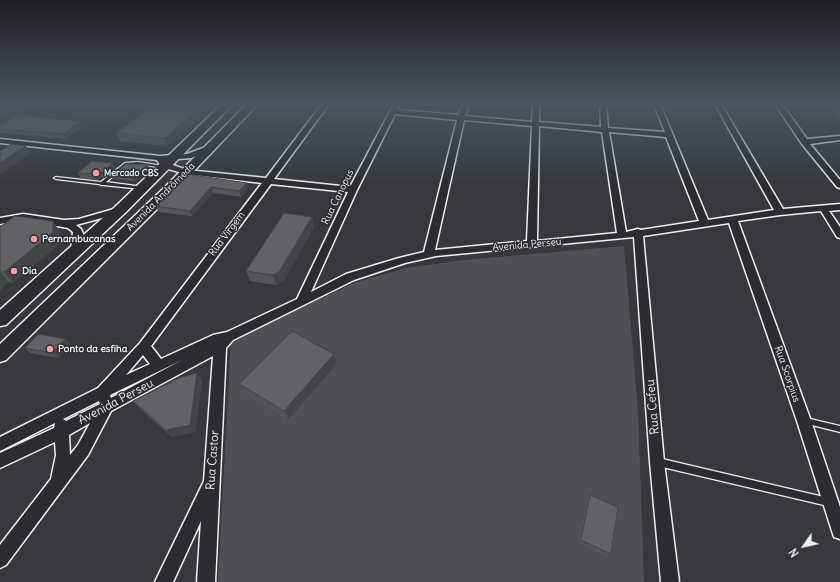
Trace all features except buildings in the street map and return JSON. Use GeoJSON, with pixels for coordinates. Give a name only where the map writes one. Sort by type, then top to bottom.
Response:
{"type":"FeatureCollection","features":[{"type":"Feature","properties":{"kind":"main road","name":"Avenida Andrômeda"},"geometry":{"type":"LineString","coordinates":[[0,320],[121,209],[165,162],[198,131]]}},
{"type":"Feature","properties":{"kind":"main road","name":"Avenida Andrômeda"},"geometry":{"type":"LineString","coordinates":[[0,355],[169,190],[226,131]]}},
{"type":"Feature","properties":{"kind":"main road"},"geometry":{"type":"LineString","coordinates":[[145,185],[162,182],[166,184],[169,190]]}},
{"type":"Feature","properties":{"kind":"street","name":"Rua Virgem"},"geometry":{"type":"LineString","coordinates":[[103,392],[144,346],[305,131]]}},
{"type":"Feature","properties":{"kind":"street","name":"Rua Canopus"},"geometry":{"type":"LineString","coordinates":[[301,301],[353,190],[383,131]]}},
{"type":"Feature","properties":{"kind":"street"},"geometry":{"type":"LineString","coordinates":[[429,254],[458,131]]}},
{"type":"Feature","properties":{"kind":"street"},"geometry":{"type":"LineString","coordinates":[[532,244],[534,131]]}},
{"type":"Feature","properties":{"kind":"street"},"geometry":{"type":"LineString","coordinates":[[605,131],[622,236]]}},
{"type":"Feature","properties":{"kind":"street"},"geometry":{"type":"LineString","coordinates":[[620,131],[668,135]]}},
{"type":"Feature","properties":{"kind":"street"},"geometry":{"type":"LineString","coordinates":[[667,131],[704,223]]}},
{"type":"Feature","properties":{"kind":"street"},"geometry":{"type":"LineString","coordinates":[[734,131],[780,212]]}},
{"type":"Feature","properties":{"kind":"street"},"geometry":{"type":"LineString","coordinates":[[797,131],[840,185]]}},
{"type":"Feature","properties":{"kind":"street"},"geometry":{"type":"LineString","coordinates":[[805,142],[840,138]]}},
{"type":"Feature","properties":{"kind":"street"},"geometry":{"type":"LineString","coordinates":[[0,141],[165,162],[186,172],[353,190]]}},
{"type":"Feature","properties":{"kind":"street"},"geometry":{"type":"LineString","coordinates":[[165,162],[188,156],[211,147]]}},
{"type":"Feature","properties":{"kind":"street","name":"Avenida Perseu"},"geometry":{"type":"LineString","coordinates":[[0,461],[62,431],[222,340],[350,277],[403,260],[429,254],[622,236],[638,232],[780,212],[840,207]]}},
{"type":"Feature","properties":{"kind":"street"},"geometry":{"type":"LineString","coordinates":[[823,208],[840,235]]}},
{"type":"Feature","properties":{"kind":"street"},"geometry":{"type":"LineString","coordinates":[[0,221],[23,217],[63,223],[78,222],[121,209]]}},
{"type":"Feature","properties":{"kind":"street","name":"Rua Scorpius"},"geometry":{"type":"LineString","coordinates":[[732,219],[804,421],[840,531]]}},
{"type":"Feature","properties":{"kind":"street"},"geometry":{"type":"LineString","coordinates":[[63,223],[78,231],[79,236],[76,250]]}},
{"type":"Feature","properties":{"kind":"street","name":"Rua Cefeu"},"geometry":{"type":"LineString","coordinates":[[638,232],[657,462],[670,582]]}},
{"type":"Feature","properties":{"kind":"street","name":"Avenida Perseu"},"geometry":{"type":"LineString","coordinates":[[0,444],[159,365],[222,340]]}},
{"type":"Feature","properties":{"kind":"street","name":"Rua Castor"},"geometry":{"type":"LineString","coordinates":[[206,582],[211,482],[222,340]]}},
{"type":"Feature","properties":{"kind":"street"},"geometry":{"type":"LineString","coordinates":[[144,346],[159,365]]}},
{"type":"Feature","properties":{"kind":"street"},"geometry":{"type":"LineString","coordinates":[[0,559],[82,450],[107,406],[103,392]]}},
{"type":"Feature","properties":{"kind":"street"},"geometry":{"type":"LineString","coordinates":[[58,415],[62,431],[63,455],[59,480]]}},
{"type":"Feature","properties":{"kind":"street"},"geometry":{"type":"LineString","coordinates":[[164,582],[211,482]]}},
{"type":"Feature","properties":{"kind":"lane"},"geometry":{"type":"LineString","coordinates":[[101,184],[126,164],[165,162]]}},
{"type":"Feature","properties":{"kind":"lane"},"geometry":{"type":"LineString","coordinates":[[56,178],[101,184],[145,185]]}},
{"type":"Feature","properties":{"kind":"lane"},"geometry":{"type":"LineString","coordinates":[[804,421],[840,429]]}},
{"type":"Feature","properties":{"kind":"lane"},"geometry":{"type":"LineString","coordinates":[[657,462],[831,502]]}},
{"type":"Feature","properties":{"kind":"shaded area"},"geometry":{"type":"Polygon","coordinates":[[[624,246],[638,412],[644,582],[218,582],[231,340],[354,283],[406,268],[464,260],[624,246]]]}},
{"type":"Feature","properties":{"kind":"place","name":"Mercado CBS"},"geometry":{"type":"Point","coordinates":[96,173]}},
{"type":"Feature","properties":{"kind":"place","name":"Pernambucanas"},"geometry":{"type":"Point","coordinates":[34,239]}},
{"type":"Feature","properties":{"kind":"place","name":"Dia"},"geometry":{"type":"Point","coordinates":[14,271]}},
{"type":"Feature","properties":{"kind":"place","name":"Ponto da esfiha"},"geometry":{"type":"Point","coordinates":[50,349]}}]}
